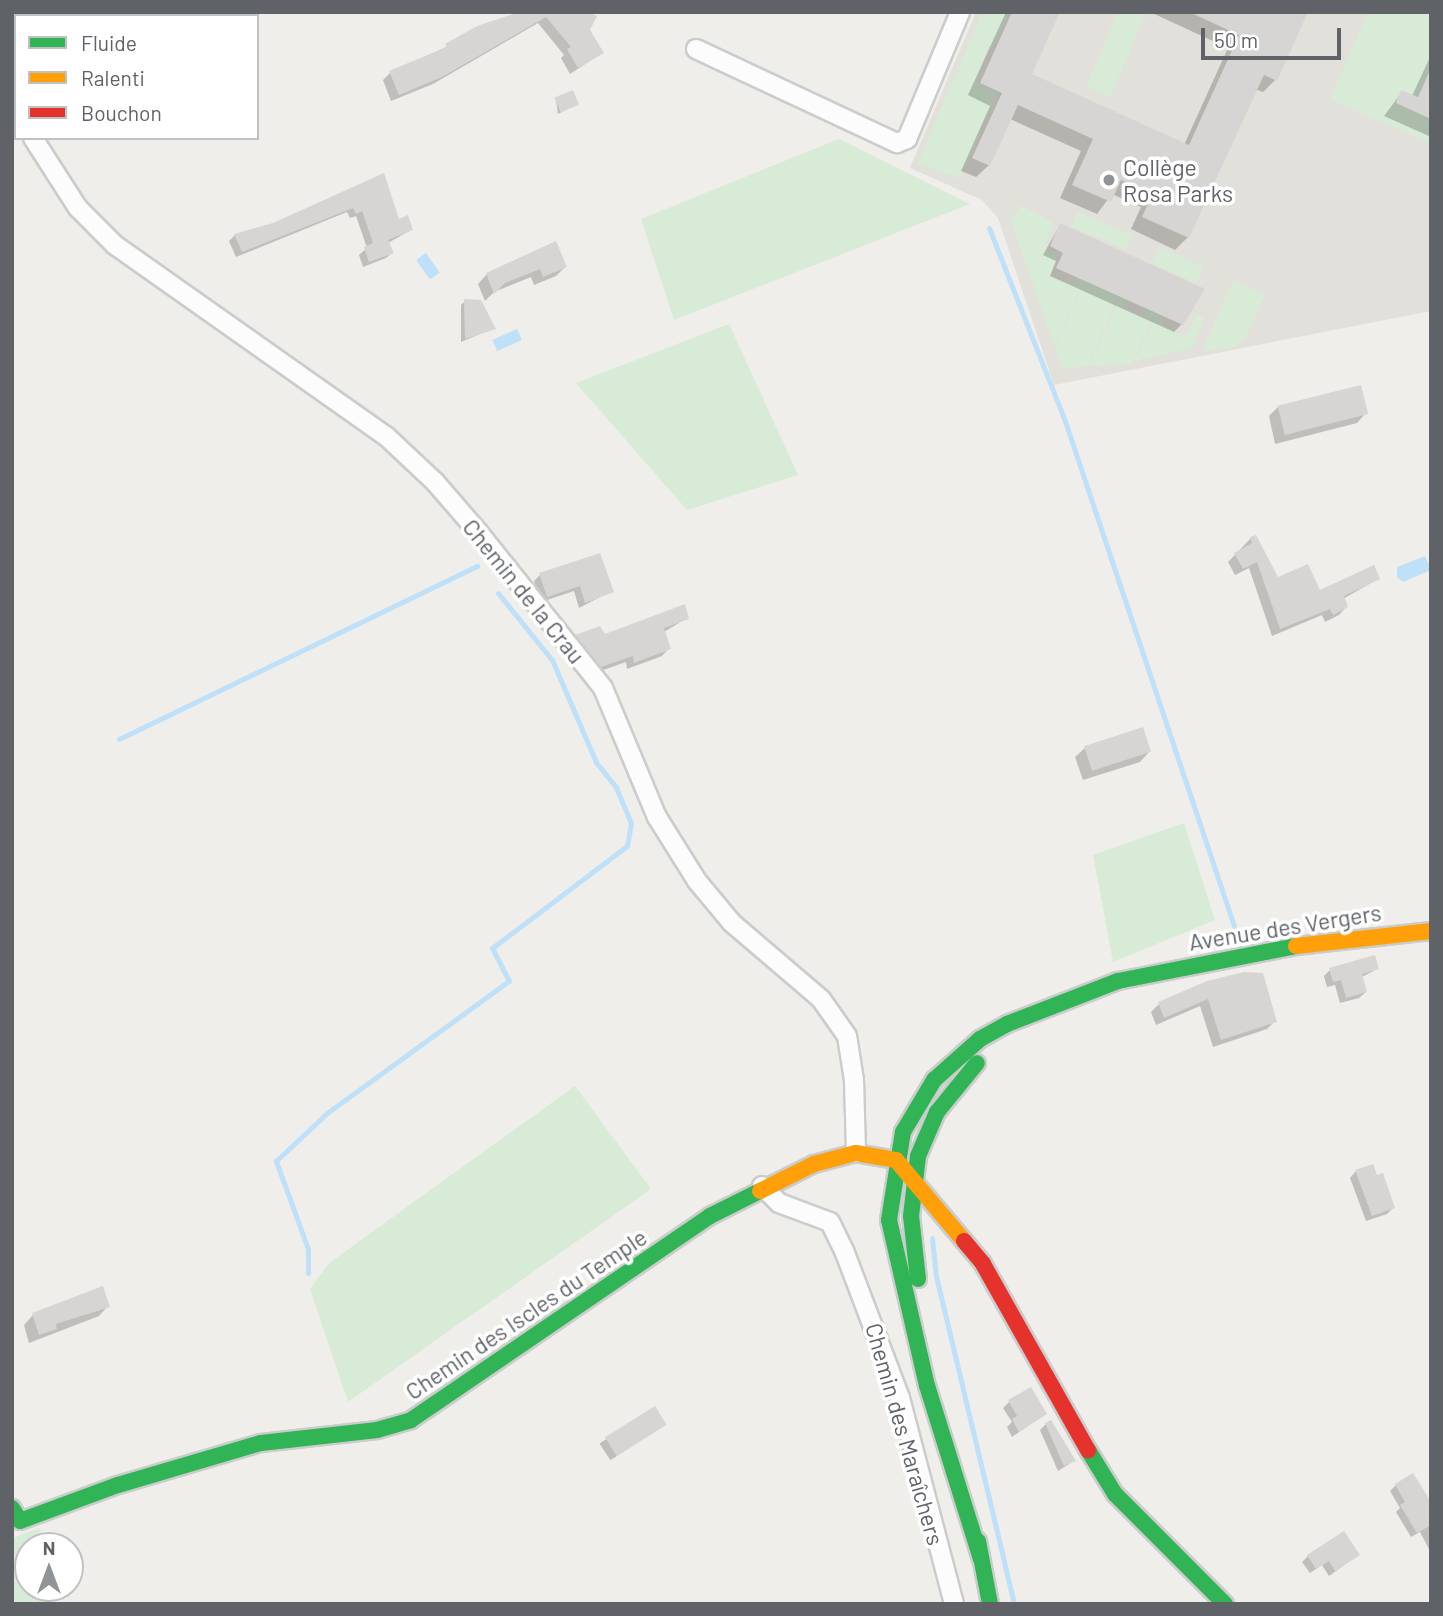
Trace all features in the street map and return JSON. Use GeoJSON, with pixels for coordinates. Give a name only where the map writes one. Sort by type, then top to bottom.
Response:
{"type":"FeatureCollection","features":[{"type":"Feature","properties":{"kind":"main road","name":"Avenue des Vergers"},"geometry":{"type":"LineString","coordinates":[[1146,975],[1266,949],[1431,930]]}},
{"type":"Feature","properties":{"kind":"main road"},"geometry":{"type":"LineString","coordinates":[[990,1604],[913,1248],[914,1179],[926,1135],[953,1088],[987,1055],[1054,1014],[1146,975]]}},
{"type":"Feature","properties":{"kind":"main road"},"geometry":{"type":"LineString","coordinates":[[981,1559],[927,1387],[902,1289],[889,1220],[896,1160],[903,1132],[934,1080],[980,1039],[1070,997],[1146,975]]}},
{"type":"Feature","properties":{"kind":"main road","name":"Chemin des Iscles du Temple"},"geometry":{"type":"LineString","coordinates":[[15,1518],[261,1443],[377,1430],[411,1420],[710,1216],[762,1186],[828,1158],[856,1153],[896,1160]]}},
{"type":"Feature","properties":{"kind":"main road"},"geometry":{"type":"LineString","coordinates":[[896,1160],[983,1264],[1046,1382],[1115,1494],[1225,1604]]}},
{"type":"Feature","properties":{"kind":"street"},"geometry":{"type":"LineString","coordinates":[[696,49],[897,143],[907,139],[960,12]]}},
{"type":"Feature","properties":{"kind":"street","name":"Chemin de la Crau"},"geometry":{"type":"LineString","coordinates":[[34,140],[78,208],[115,245],[386,436],[435,482],[479,533],[603,688],[657,817],[697,881],[732,923],[821,999],[847,1036],[854,1080],[856,1153]]}},
{"type":"Feature","properties":{"kind":"street"},"geometry":{"type":"LineString","coordinates":[[896,1160],[926,1135]]}},
{"type":"Feature","properties":{"kind":"street","name":"Chemin des Maraîchers"},"geometry":{"type":"LineString","coordinates":[[762,1186],[779,1203],[807,1210],[830,1223],[896,1385],[954,1604]]}},
{"type":"Feature","properties":{"kind":"shaded area","name":"Collège Rosa Parks"},"geometry":{"type":"Polygon","coordinates":[[[976,12],[1431,12],[1431,311],[1054,385],[998,218],[982,200],[910,168],[976,12]]]}},
{"type":"Feature","properties":{"kind":"green space"},"geometry":{"type":"Polygon","coordinates":[[[982,12],[1009,12],[994,46],[988,46],[976,82],[997,93],[960,179],[918,163],[982,12]]]}},
{"type":"Feature","properties":{"kind":"green space"},"geometry":{"type":"Polygon","coordinates":[[[1118,12],[1146,12],[1110,98],[1086,87],[1118,12]]]}},
{"type":"Feature","properties":{"kind":"green space"},"geometry":{"type":"Polygon","coordinates":[[[1368,12],[1431,12],[1431,144],[1330,99],[1368,12]]]}},
{"type":"Feature","properties":{"kind":"green space"},"geometry":{"type":"Polygon","coordinates":[[[839,139],[970,204],[674,320],[641,219],[839,139]]]}},
{"type":"Feature","properties":{"kind":"green space"},"geometry":{"type":"Polygon","coordinates":[[[1021,205],[1053,223],[1044,247],[1058,254],[1050,276],[1073,285],[1083,264],[1091,267],[1054,346],[1011,221],[1021,205]]]}},
{"type":"Feature","properties":{"kind":"green space"},"geometry":{"type":"Polygon","coordinates":[[[1078,212],[1132,235],[1126,250],[1072,227],[1078,212]]]}},
{"type":"Feature","properties":{"kind":"green space"},"geometry":{"type":"Polygon","coordinates":[[[1159,247],[1204,267],[1196,283],[1152,263],[1159,247]]]}},
{"type":"Feature","properties":{"kind":"green space"},"geometry":{"type":"Polygon","coordinates":[[[1119,279],[1125,282],[1088,365],[1062,370],[1055,347],[1085,282],[1112,295],[1119,279]]]}},
{"type":"Feature","properties":{"kind":"green space"},"geometry":{"type":"Polygon","coordinates":[[[1233,280],[1265,295],[1245,339],[1234,347],[1202,351],[1233,280]]]}},
{"type":"Feature","properties":{"kind":"green space"},"geometry":{"type":"Polygon","coordinates":[[[1126,284],[1133,286],[1123,308],[1144,317],[1154,296],[1161,298],[1132,364],[1089,366],[1126,284]]]}},
{"type":"Feature","properties":{"kind":"green space"},"geometry":{"type":"Polygon","coordinates":[[[1162,300],[1169,303],[1161,324],[1185,337],[1197,315],[1204,318],[1193,348],[1135,361],[1162,300]]]}},
{"type":"Feature","properties":{"kind":"green space"},"geometry":{"type":"Polygon","coordinates":[[[729,324],[798,475],[687,510],[576,383],[729,324]]]}},
{"type":"Feature","properties":{"kind":"green space"},"geometry":{"type":"Polygon","coordinates":[[[1184,823],[1215,920],[1113,962],[1093,855],[1184,823]]]}},
{"type":"Feature","properties":{"kind":"green space"},"geometry":{"type":"Polygon","coordinates":[[[575,1086],[651,1189],[348,1402],[310,1289],[329,1263],[575,1086]]]}},
{"type":"Feature","properties":{"kind":"green space"},"geometry":{"type":"Polygon","coordinates":[[[14,1537],[14,1602],[49,1604],[12,1604],[14,1537]]]}},
{"type":"Feature","properties":{"kind":"water"},"geometry":{"type":"Polygon","coordinates":[[[426,253],[440,273],[430,280],[416,260],[426,253]]]}},
{"type":"Feature","properties":{"kind":"water"},"geometry":{"type":"Polygon","coordinates":[[[517,329],[522,340],[497,351],[492,340],[517,329]]]}},
{"type":"Feature","properties":{"kind":"water"},"geometry":{"type":"Polygon","coordinates":[[[1425,556],[1431,570],[1403,582],[1397,577],[1397,567],[1425,556]]]}},
{"type":"Feature","properties":{"kind":"building"},"geometry":{"type":"Polygon","coordinates":[[[519,12],[588,12],[597,16],[590,30],[604,53],[578,68],[567,49],[571,47],[546,17],[442,77],[399,95],[389,71],[447,47],[445,44],[477,26],[519,12]]]}},
{"type":"Feature","properties":{"kind":"building"},"geometry":{"type":"Polygon","coordinates":[[[1012,12],[1060,12],[1032,74],[1189,145],[1239,35],[1189,12],[1308,12],[1277,81],[1264,75],[1189,238],[1142,217],[1152,195],[1121,180],[1111,202],[1072,185],[1093,139],[1018,105],[990,166],[972,158],[1002,93],[980,83],[1012,12]]]}},
{"type":"Feature","properties":{"kind":"building"},"geometry":{"type":"Polygon","coordinates":[[[1431,68],[1431,119],[1396,103],[1401,90],[1418,97],[1431,68]]]}},
{"type":"Feature","properties":{"kind":"building"},"geometry":{"type":"Polygon","coordinates":[[[573,90],[579,105],[560,112],[554,97],[573,90]]]}},
{"type":"Feature","properties":{"kind":"building"},"geometry":{"type":"Polygon","coordinates":[[[384,173],[399,219],[408,215],[413,230],[388,240],[394,253],[369,262],[364,247],[373,243],[362,211],[356,214],[353,208],[242,252],[234,234],[273,223],[384,173]]]}},
{"type":"Feature","properties":{"kind":"building"},"geometry":{"type":"Polygon","coordinates":[[[1060,223],[1205,289],[1183,325],[1056,268],[1063,253],[1050,246],[1060,223]]]}},
{"type":"Feature","properties":{"kind":"building"},"geometry":{"type":"Polygon","coordinates":[[[556,241],[567,267],[543,277],[540,269],[505,283],[494,294],[486,273],[556,241]]]}},
{"type":"Feature","properties":{"kind":"building"},"geometry":{"type":"Polygon","coordinates":[[[464,299],[481,300],[496,329],[465,339],[464,299]]]}},
{"type":"Feature","properties":{"kind":"building"},"geometry":{"type":"Polygon","coordinates":[[[1361,385],[1368,414],[1285,435],[1278,406],[1361,385]]]}},
{"type":"Feature","properties":{"kind":"building"},"geometry":{"type":"Polygon","coordinates":[[[1256,535],[1278,577],[1308,564],[1320,590],[1374,565],[1380,579],[1344,596],[1348,607],[1333,615],[1330,609],[1280,629],[1257,562],[1243,569],[1234,553],[1252,543],[1250,537],[1256,535]]]}},
{"type":"Feature","properties":{"kind":"building"},"geometry":{"type":"Polygon","coordinates":[[[600,553],[614,592],[585,603],[580,586],[547,597],[539,573],[600,553]]]}},
{"type":"Feature","properties":{"kind":"building"},"geometry":{"type":"Polygon","coordinates":[[[685,604],[689,619],[664,628],[671,649],[634,663],[633,656],[601,667],[575,635],[600,626],[605,634],[685,604]]]}},
{"type":"Feature","properties":{"kind":"building"},"geometry":{"type":"Polygon","coordinates":[[[1143,727],[1151,752],[1092,771],[1084,746],[1143,727]]]}},
{"type":"Feature","properties":{"kind":"building"},"geometry":{"type":"Polygon","coordinates":[[[1375,955],[1379,969],[1362,974],[1367,992],[1346,998],[1341,980],[1333,982],[1329,968],[1375,955]]]}},
{"type":"Feature","properties":{"kind":"building"},"geometry":{"type":"Polygon","coordinates":[[[1244,972],[1263,973],[1277,1022],[1221,1040],[1208,999],[1164,1018],[1158,1002],[1207,981],[1244,972]]]}},
{"type":"Feature","properties":{"kind":"building"},"geometry":{"type":"Polygon","coordinates":[[[1373,1164],[1377,1175],[1383,1173],[1395,1208],[1372,1216],[1355,1170],[1373,1164]]]}},
{"type":"Feature","properties":{"kind":"building"},"geometry":{"type":"Polygon","coordinates":[[[103,1286],[110,1307],[56,1324],[57,1329],[39,1335],[32,1313],[103,1286]]]}},
{"type":"Feature","properties":{"kind":"building"},"geometry":{"type":"Polygon","coordinates":[[[1031,1387],[1047,1414],[1019,1432],[1012,1419],[1017,1416],[1008,1400],[1031,1387]]]}},
{"type":"Feature","properties":{"kind":"building"},"geometry":{"type":"Polygon","coordinates":[[[655,1406],[667,1425],[617,1456],[605,1437],[655,1406]]]}},
{"type":"Feature","properties":{"kind":"building"},"geometry":{"type":"Polygon","coordinates":[[[1051,1420],[1076,1461],[1064,1466],[1045,1423],[1051,1420]]]}},
{"type":"Feature","properties":{"kind":"building"},"geometry":{"type":"Polygon","coordinates":[[[1413,1473],[1431,1502],[1431,1525],[1417,1533],[1400,1505],[1405,1502],[1395,1484],[1413,1473]]]}},
{"type":"Feature","properties":{"kind":"building"},"geometry":{"type":"Polygon","coordinates":[[[1344,1531],[1360,1555],[1335,1571],[1329,1561],[1316,1569],[1307,1555],[1344,1531]]]}},
{"type":"Feature","properties":{"kind":"waterway"},"geometry":{"type":"LineString","coordinates":[[989,228],[1065,421],[1235,929]]}},
{"type":"Feature","properties":{"kind":"waterway"},"geometry":{"type":"LineString","coordinates":[[119,739],[477,566]]}},
{"type":"Feature","properties":{"kind":"waterway"},"geometry":{"type":"LineString","coordinates":[[308,1273],[308,1249],[276,1161],[327,1113],[509,981],[492,948],[627,846],[631,823],[616,787],[596,762],[552,660],[498,593]]}},
{"type":"Feature","properties":{"kind":"waterway"},"geometry":{"type":"LineString","coordinates":[[932,1238],[936,1276],[1014,1604]]}},
{"type":"Feature","properties":{"kind":"traffic: fast"},"geometry":{"type":"LineString","coordinates":[[981,1559],[927,1386],[889,1220],[903,1132],[934,1080],[980,1039],[1007,1024],[1118,981],[1296,946]]}},
{"type":"Feature","properties":{"kind":"traffic: fast"},"geometry":{"type":"LineString","coordinates":[[918,1279],[911,1216],[918,1156],[937,1112],[977,1063]]}},
{"type":"Feature","properties":{"kind":"traffic: fast"},"geometry":{"type":"LineString","coordinates":[[12,1508],[20,1521],[118,1485],[261,1443],[377,1430],[411,1420],[710,1216],[760,1191]]}},
{"type":"Feature","properties":{"kind":"traffic: fast"},"geometry":{"type":"LineString","coordinates":[[1088,1450],[1115,1494],[1225,1604]]}},
{"type":"Feature","properties":{"kind":"traffic: fast"},"geometry":{"type":"LineString","coordinates":[[978,1541],[990,1604]]}},
{"type":"Feature","properties":{"kind":"traffic: slow"},"geometry":{"type":"LineString","coordinates":[[1296,946],[1431,931]]}},
{"type":"Feature","properties":{"kind":"traffic: slow"},"geometry":{"type":"LineString","coordinates":[[760,1191],[814,1164],[856,1153],[896,1160],[964,1241]]}},
{"type":"Feature","properties":{"kind":"traffic: jam"},"geometry":{"type":"LineString","coordinates":[[964,1241],[983,1264],[1088,1450]]}},
{"type":"Feature","properties":{"kind":"place","name":"Collège Rosa Parks"},"geometry":{"type":"Point","coordinates":[1109,180]}}]}
